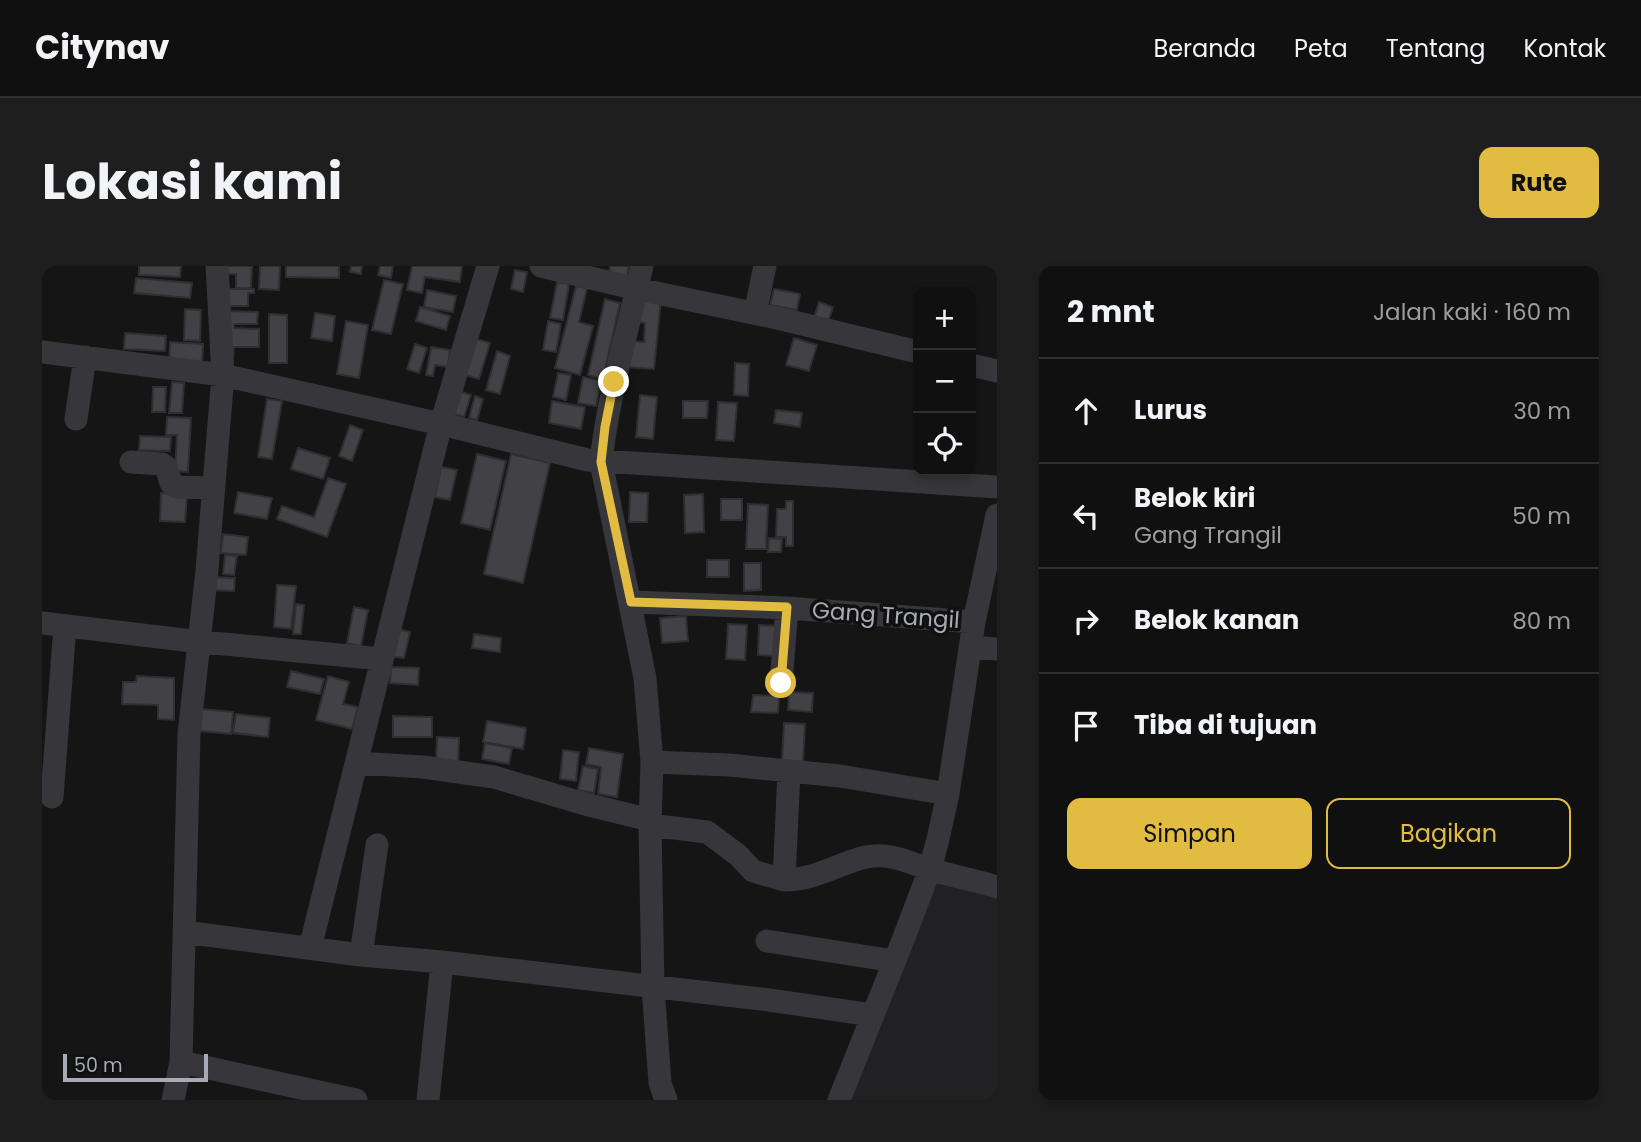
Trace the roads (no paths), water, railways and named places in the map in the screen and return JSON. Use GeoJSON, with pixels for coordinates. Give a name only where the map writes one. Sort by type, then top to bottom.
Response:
{"type":"FeatureCollection","features":[{"type":"Feature","properties":{"kind":"street"},"geometry":{"type":"LineString","coordinates":[[173,1100],[181,1062],[189,734],[223,375],[217,266]]}},
{"type":"Feature","properties":{"kind":"street"},"geometry":{"type":"LineString","coordinates":[[310,948],[440,424],[488,266]]}},
{"type":"Feature","properties":{"kind":"street"},"geometry":{"type":"LineString","coordinates":[[541,266],[913,351]]}},
{"type":"Feature","properties":{"kind":"street"},"geometry":{"type":"LineString","coordinates":[[642,266],[595,461],[631,602],[645,678],[652,762],[644,819],[660,1083],[666,1100]]}},
{"type":"Feature","properties":{"kind":"street"},"geometry":{"type":"LineString","coordinates":[[755,313],[765,266]]}},
{"type":"Feature","properties":{"kind":"street"},"geometry":{"type":"LineString","coordinates":[[42,352],[223,375],[595,461],[997,487]]}},
{"type":"Feature","properties":{"kind":"street"},"geometry":{"type":"LineString","coordinates":[[76,419],[85,357]]}},
{"type":"Feature","properties":{"kind":"street"},"geometry":{"type":"LineString","coordinates":[[976,366],[997,372]]}},
{"type":"Feature","properties":{"kind":"street"},"geometry":{"type":"LineString","coordinates":[[131,462],[162,464],[166,467],[171,484],[176,487],[213,488]]}},
{"type":"Feature","properties":{"kind":"street"},"geometry":{"type":"LineString","coordinates":[[839,1100],[930,869],[948,794],[974,622],[997,516]]}},
{"type":"Feature","properties":{"kind":"street","name":"Gang Trangil"},"geometry":{"type":"LineString","coordinates":[[631,602],[787,607],[974,622]]}},
{"type":"Feature","properties":{"kind":"street"},"geometry":{"type":"LineString","coordinates":[[781,683],[787,607]]}},
{"type":"Feature","properties":{"kind":"street"},"geometry":{"type":"LineString","coordinates":[[42,623],[199,642],[382,659]]}},
{"type":"Feature","properties":{"kind":"street"},"geometry":{"type":"LineString","coordinates":[[52,797],[65,626]]}},
{"type":"Feature","properties":{"kind":"street"},"geometry":{"type":"LineString","coordinates":[[972,647],[997,649]]}},
{"type":"Feature","properties":{"kind":"street"},"geometry":{"type":"LineString","coordinates":[[652,762],[840,776],[948,794]]}},
{"type":"Feature","properties":{"kind":"street"},"geometry":{"type":"LineString","coordinates":[[357,763],[423,767],[494,778],[644,819],[707,832],[738,855],[753,871],[783,880],[803,880],[868,856],[896,857],[997,887]]}},
{"type":"Feature","properties":{"kind":"street"},"geometry":{"type":"LineString","coordinates":[[783,880],[789,771]]}},
{"type":"Feature","properties":{"kind":"street"},"geometry":{"type":"LineString","coordinates":[[361,955],[377,845]]}},
{"type":"Feature","properties":{"kind":"street"},"geometry":{"type":"LineString","coordinates":[[965,877],[997,873]]}},
{"type":"Feature","properties":{"kind":"street"},"geometry":{"type":"LineString","coordinates":[[184,932],[361,955],[442,961],[769,1000],[872,1015]]}},
{"type":"Feature","properties":{"kind":"street"},"geometry":{"type":"LineString","coordinates":[[766,941],[894,961]]}},
{"type":"Feature","properties":{"kind":"street"},"geometry":{"type":"LineString","coordinates":[[428,1100],[442,961]]}},
{"type":"Feature","properties":{"kind":"street"},"geometry":{"type":"LineString","coordinates":[[181,1062],[356,1100]]}}]}
